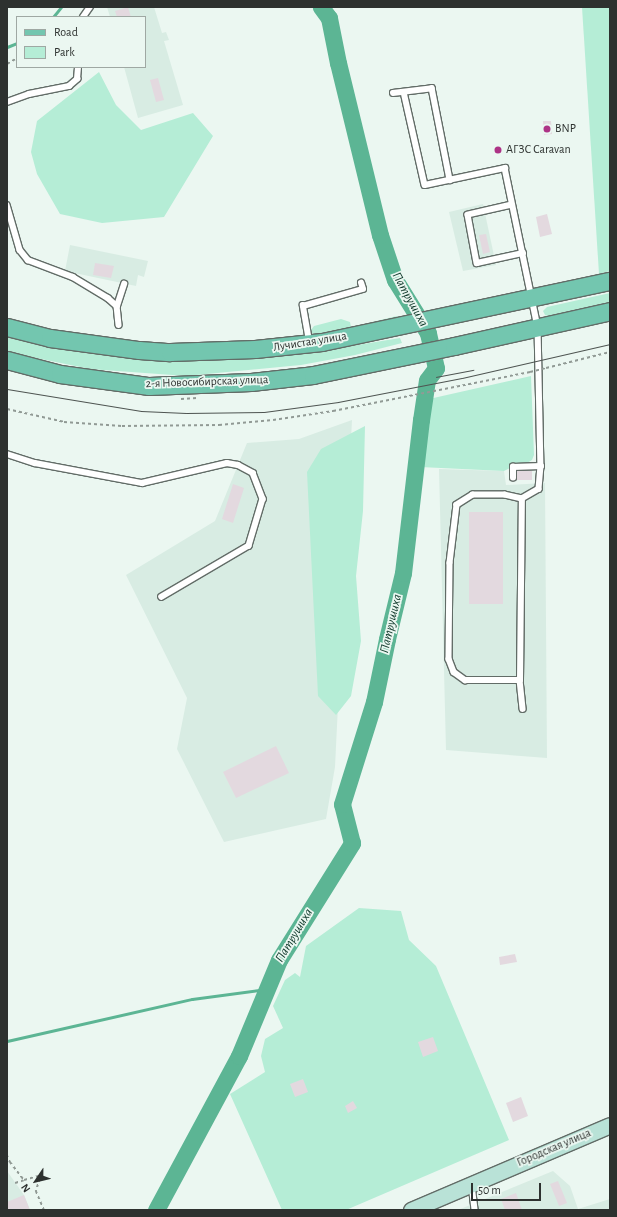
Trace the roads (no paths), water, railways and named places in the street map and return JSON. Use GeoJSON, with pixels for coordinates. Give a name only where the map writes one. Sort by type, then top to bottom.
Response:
{"type":"FeatureCollection","features":[{"type":"Feature","properties":{"kind":"main road","name":"Лучистая улица"},"geometry":{"type":"LineString","coordinates":[[7,327],[50,338],[163,352],[240,350],[309,343],[385,329],[453,313],[610,281]]}},
{"type":"Feature","properties":{"kind":"main road"},"geometry":{"type":"LineString","coordinates":[[538,327],[610,312]]}},
{"type":"Feature","properties":{"kind":"main road","name":"2-я Новосибирская улица"},"geometry":{"type":"LineString","coordinates":[[7,360],[60,374],[114,382],[149,386],[187,386],[251,382],[313,375],[408,356],[538,327]]}},
{"type":"Feature","properties":{"kind":"street","name":"Городская улица"},"geometry":{"type":"LineString","coordinates":[[411,1210],[610,1125]]}},
{"type":"Feature","properties":{"kind":"lane"},"geometry":{"type":"LineString","coordinates":[[84,16],[90,7]]}},
{"type":"Feature","properties":{"kind":"lane"},"geometry":{"type":"LineString","coordinates":[[7,102],[29,94],[69,86],[77,79],[78,68]]}},
{"type":"Feature","properties":{"kind":"lane"},"geometry":{"type":"LineString","coordinates":[[393,93],[432,88],[450,180]]}},
{"type":"Feature","properties":{"kind":"lane"},"geometry":{"type":"LineString","coordinates":[[404,92],[425,185],[505,168],[538,327],[541,466],[539,489],[522,500],[505,495],[473,495],[457,505],[450,563],[449,659],[454,672],[465,680],[520,680]]}},
{"type":"Feature","properties":{"kind":"lane"},"geometry":{"type":"LineString","coordinates":[[7,205],[20,250],[28,260],[73,275],[108,298],[117,306]]}},
{"type":"Feature","properties":{"kind":"lane"},"geometry":{"type":"LineString","coordinates":[[512,205],[468,215],[477,263],[523,253]]}},
{"type":"Feature","properties":{"kind":"lane"},"geometry":{"type":"LineString","coordinates":[[309,343],[303,306],[363,289],[361,283]]}},
{"type":"Feature","properties":{"kind":"lane"},"geometry":{"type":"LineString","coordinates":[[119,326],[117,306],[124,284]]}},
{"type":"Feature","properties":{"kind":"lane"},"geometry":{"type":"LineString","coordinates":[[7,454],[35,463],[142,483],[227,463],[238,465],[253,473],[263,499],[249,546],[162,597]]}},
{"type":"Feature","properties":{"kind":"lane"},"geometry":{"type":"LineString","coordinates":[[513,478],[513,467],[541,466]]}},
{"type":"Feature","properties":{"kind":"lane"},"geometry":{"type":"LineString","coordinates":[[522,500],[520,680],[522,709]]}},
{"type":"Feature","properties":{"kind":"lane"},"geometry":{"type":"LineString","coordinates":[[472,1183],[475,1210]]}},
{"type":"Feature","properties":{"kind":"waterway"},"geometry":{"type":"LineString","coordinates":[[54,16],[61,7]]}},
{"type":"Feature","properties":{"kind":"waterway","name":"Патрушиха"},"geometry":{"type":"LineString","coordinates":[[156,1210],[239,1056],[279,960],[352,843],[342,804],[374,702],[403,573],[427,380],[436,368],[428,333],[395,280],[380,235],[338,63],[329,18],[321,7]]}},
{"type":"Feature","properties":{"kind":"waterway"},"geometry":{"type":"LineString","coordinates":[[7,47],[16,43]]}},
{"type":"Feature","properties":{"kind":"waterway"},"geometry":{"type":"LineString","coordinates":[[7,1041],[192,999],[266,989]]}},
{"type":"Feature","properties":{"kind":"tram line"},"geometry":{"type":"LineString","coordinates":[[7,389],[141,411],[186,413],[264,412],[338,402],[462,378],[610,344]]}},
{"type":"Feature","properties":{"kind":"tram line"},"geometry":{"type":"LineString","coordinates":[[436,377],[473,370]]}},
{"type":"Feature","properties":{"kind":"place","name":"BNP"},"geometry":{"type":"Point","coordinates":[547,129]}},
{"type":"Feature","properties":{"kind":"place","name":"АГЗС Caravan"},"geometry":{"type":"Point","coordinates":[498,150]}}]}
